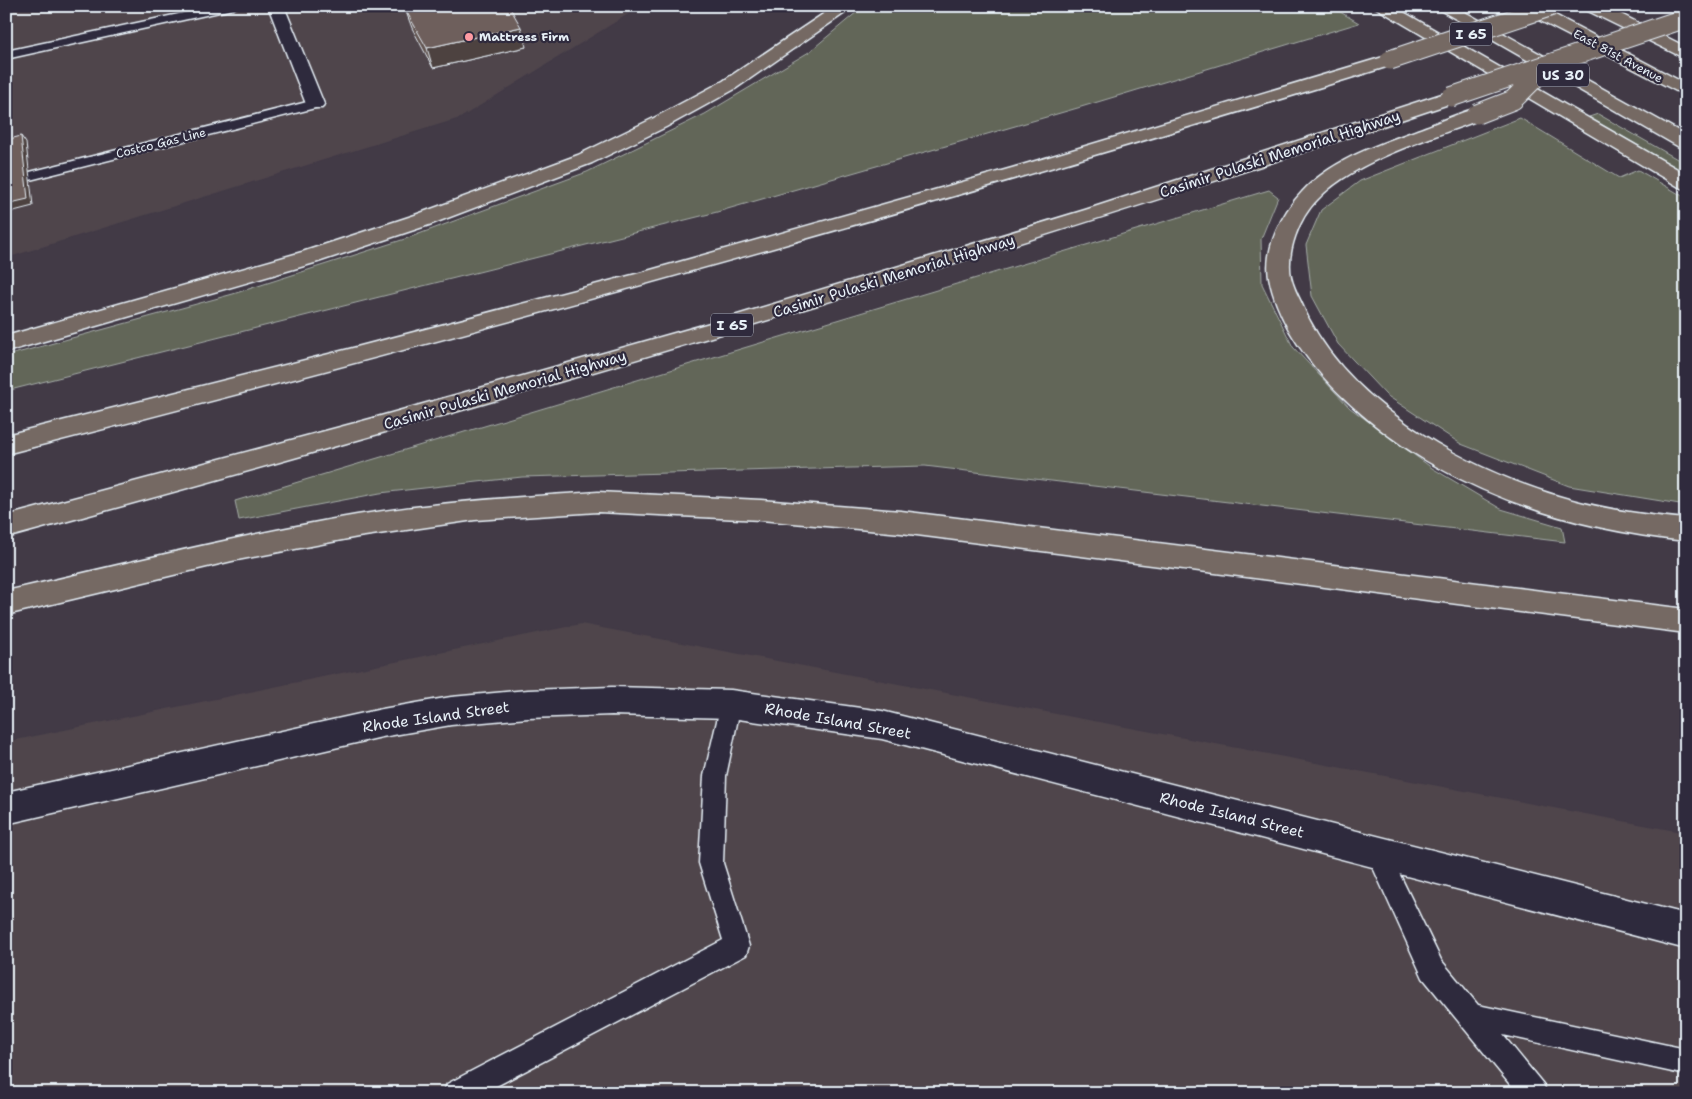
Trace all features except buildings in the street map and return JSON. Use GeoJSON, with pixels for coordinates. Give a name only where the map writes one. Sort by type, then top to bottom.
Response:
{"type":"FeatureCollection","features":[{"type":"Feature","properties":{"kind":"main road"},"geometry":{"type":"LineString","coordinates":[[6,344],[310,257],[422,220],[585,158],[660,123],[729,85],[847,6]]}},
{"type":"Feature","properties":{"kind":"main road"},"geometry":{"type":"LineString","coordinates":[[1382,6],[1686,183]]}},
{"type":"Feature","properties":{"kind":"main road","name":"US 30"},"geometry":{"type":"LineString","coordinates":[[1441,6],[1686,143]]}},
{"type":"Feature","properties":{"kind":"main road"},"geometry":{"type":"LineString","coordinates":[[1462,37],[1516,6]]}},
{"type":"Feature","properties":{"kind":"main road","name":"East 81st Avenue"},"geometry":{"type":"LineString","coordinates":[[1525,6],[1686,91]]}},
{"type":"Feature","properties":{"kind":"main road","name":"I 65"},"geometry":{"type":"LineString","coordinates":[[6,445],[398,345],[703,262],[1080,155],[1390,60],[1552,6]]}},
{"type":"Feature","properties":{"kind":"main road"},"geometry":{"type":"LineString","coordinates":[[1592,6],[1686,54]]}},
{"type":"Feature","properties":{"kind":"main road","name":"Casimir Pulaski Memorial Highway"},"geometry":{"type":"LineString","coordinates":[[6,527],[465,402],[848,290],[1130,204],[1686,18]]}},
{"type":"Feature","properties":{"kind":"main road"},"geometry":{"type":"LineString","coordinates":[[1550,63],[1513,100],[1336,174],[1310,194],[1290,222],[1283,242],[1280,276],[1294,317],[1318,355],[1349,389],[1390,424],[1438,454],[1486,480],[1544,503],[1604,518],[1686,530]]}},
{"type":"Feature","properties":{"kind":"main road"},"geometry":{"type":"LineString","coordinates":[[6,603],[232,550],[358,526],[475,510],[598,502],[761,510],[901,522],[1686,621]]}},
{"type":"Feature","properties":{"kind":"street"},"geometry":{"type":"LineString","coordinates":[[276,6],[315,104]]}},
{"type":"Feature","properties":{"kind":"street","name":"Rhode Island Street"},"geometry":{"type":"LineString","coordinates":[[6,808],[382,723],[451,712],[528,704],[612,700],[731,704],[882,725],[1686,932]]}},
{"type":"Feature","properties":{"kind":"lane"},"geometry":{"type":"LineString","coordinates":[[6,55],[233,6]]}},
{"type":"Feature","properties":{"kind":"lane","name":"Costco Gas Line"},"geometry":{"type":"LineString","coordinates":[[6,182],[315,104]]}},
{"type":"Feature","properties":{"kind":"lane"},"geometry":{"type":"LineString","coordinates":[[456,1093],[737,946],[711,863],[715,776],[731,704]]}},
{"type":"Feature","properties":{"kind":"lane"},"geometry":{"type":"LineString","coordinates":[[1377,852],[1432,969],[1534,1093]]}},
{"type":"Feature","properties":{"kind":"lane"},"geometry":{"type":"LineString","coordinates":[[1471,1016],[1686,1062]]}},
{"type":"Feature","properties":{"kind":"shaded area"},"geometry":{"type":"Polygon","coordinates":[[[6,6],[641,6],[460,118],[6,258],[6,6]]]}},
{"type":"Feature","properties":{"kind":"shaded area"},"geometry":{"type":"Polygon","coordinates":[[[864,6],[1330,6],[1359,23],[1081,107],[717,212],[6,391],[6,356],[233,294],[408,238],[587,172],[705,114],[809,52],[864,6]]]}},
{"type":"Feature","properties":{"kind":"shaded area"},"geometry":{"type":"Polygon","coordinates":[[[1598,114],[1686,164],[1686,173],[1589,117],[1598,114]]]}},
{"type":"Feature","properties":{"kind":"shaded area"},"geometry":{"type":"Polygon","coordinates":[[[1520,118],[1619,178],[1638,170],[1686,198],[1686,505],[1569,486],[1461,444],[1386,395],[1338,344],[1312,296],[1306,245],[1321,210],[1360,181],[1520,118]]]}},
{"type":"Feature","properties":{"kind":"shaded area"},"geometry":{"type":"Polygon","coordinates":[[[1269,190],[1278,197],[1261,239],[1262,284],[1293,347],[1350,408],[1432,468],[1501,509],[1562,527],[1565,542],[925,466],[522,477],[380,493],[239,520],[235,501],[1269,190]]]}},
{"type":"Feature","properties":{"kind":"shaded area"},"geometry":{"type":"Polygon","coordinates":[[[581,624],[1686,833],[1686,1093],[6,1093],[6,742],[581,624]]]}},
{"type":"Feature","properties":{"kind":"place","name":"Mattress Firm"},"geometry":{"type":"Point","coordinates":[469,37]}}]}
